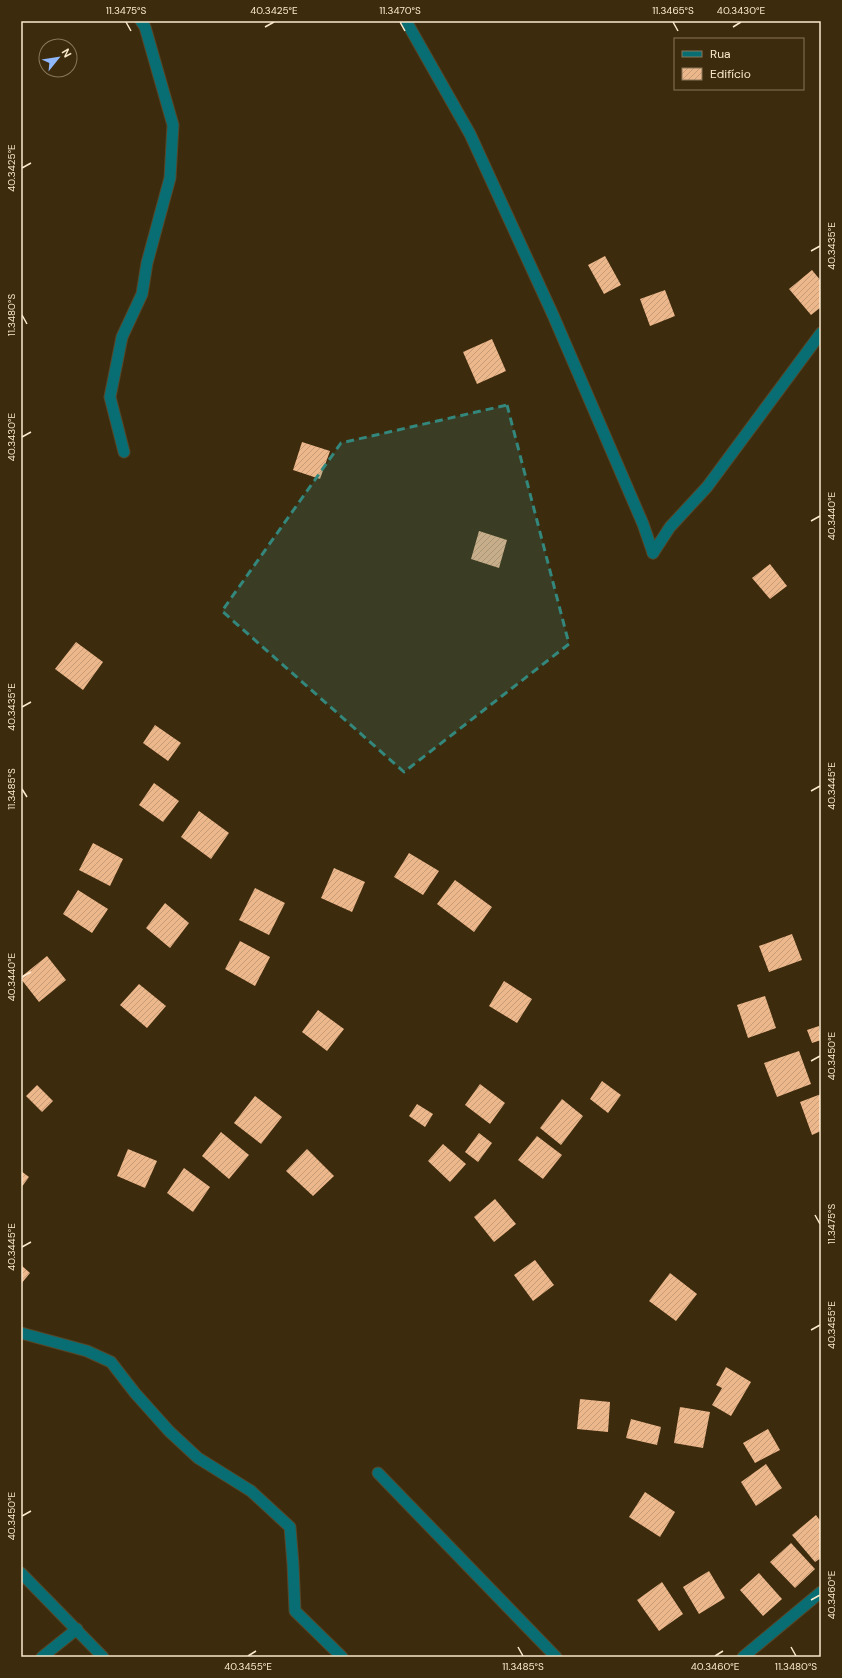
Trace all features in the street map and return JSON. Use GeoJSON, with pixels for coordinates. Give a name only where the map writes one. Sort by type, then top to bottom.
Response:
{"type":"FeatureCollection","features":[{"type":"Feature","properties":{"kind":"street"},"geometry":{"type":"LineString","coordinates":[[124,452],[110,397],[122,337],[142,294],[148,263],[170,178],[173,125],[145,26],[141,21]]}},
{"type":"Feature","properties":{"kind":"street"},"geometry":{"type":"LineString","coordinates":[[406,21],[470,134],[554,315],[653,553],[670,527],[707,487],[821,333]]}},
{"type":"Feature","properties":{"kind":"street"},"geometry":{"type":"LineString","coordinates":[[21,1333],[87,1351],[111,1362],[135,1393],[169,1431],[198,1458],[251,1491],[290,1526],[294,1564],[295,1611],[342,1657]]}},
{"type":"Feature","properties":{"kind":"street"},"geometry":{"type":"LineString","coordinates":[[378,1473],[556,1657]]}},
{"type":"Feature","properties":{"kind":"street"},"geometry":{"type":"LineString","coordinates":[[21,1573],[103,1657]]}},
{"type":"Feature","properties":{"kind":"street"},"geometry":{"type":"LineString","coordinates":[[743,1657],[821,1592]]}},
{"type":"Feature","properties":{"kind":"street"},"geometry":{"type":"LineString","coordinates":[[42,1657],[77,1629]]}},
{"type":"Feature","properties":{"kind":"highlighted area"},"geometry":{"type":"Polygon","coordinates":[[[507,405],[569,644],[404,772],[222,611],[341,443],[507,405]]]}},
{"type":"Feature","properties":{"kind":"building"},"geometry":{"type":"Polygon","coordinates":[[[605,256],[621,285],[604,294],[588,265],[605,256]]]}},
{"type":"Feature","properties":{"kind":"building"},"geometry":{"type":"Polygon","coordinates":[[[812,270],[821,281],[821,307],[811,315],[789,289],[812,270]]]}},
{"type":"Feature","properties":{"kind":"building"},"geometry":{"type":"Polygon","coordinates":[[[665,290],[675,316],[650,326],[640,299],[665,290]]]}},
{"type":"Feature","properties":{"kind":"building"},"geometry":{"type":"Polygon","coordinates":[[[492,339],[506,371],[477,384],[463,352],[492,339]]]}},
{"type":"Feature","properties":{"kind":"building"},"geometry":{"type":"Polygon","coordinates":[[[302,442],[330,451],[320,479],[293,470],[302,442]]]}},
{"type":"Feature","properties":{"kind":"building"},"geometry":{"type":"Polygon","coordinates":[[[479,531],[507,540],[499,568],[471,559],[479,531]]]}},
{"type":"Feature","properties":{"kind":"building"},"geometry":{"type":"Polygon","coordinates":[[[770,564],[787,586],[770,599],[752,578],[770,564]]]}},
{"type":"Feature","properties":{"kind":"building"},"geometry":{"type":"Polygon","coordinates":[[[76,642],[103,662],[83,690],[55,669],[76,642]]]}},
{"type":"Feature","properties":{"kind":"building"},"geometry":{"type":"Polygon","coordinates":[[[155,725],[181,743],[168,761],[143,743],[155,725]]]}},
{"type":"Feature","properties":{"kind":"building"},"geometry":{"type":"Polygon","coordinates":[[[154,783],[179,801],[163,822],[139,805],[154,783]]]}},
{"type":"Feature","properties":{"kind":"building"},"geometry":{"type":"Polygon","coordinates":[[[199,811],[229,833],[211,859],[181,837],[199,811]]]}},
{"type":"Feature","properties":{"kind":"building"},"geometry":{"type":"Polygon","coordinates":[[[93,843],[123,859],[110,886],[79,870],[93,843]]]}},
{"type":"Feature","properties":{"kind":"building"},"geometry":{"type":"Polygon","coordinates":[[[409,853],[439,871],[423,895],[394,877],[409,853]]]}},
{"type":"Feature","properties":{"kind":"building"},"geometry":{"type":"Polygon","coordinates":[[[334,868],[365,882],[352,912],[321,898],[334,868]]]}},
{"type":"Feature","properties":{"kind":"building"},"geometry":{"type":"Polygon","coordinates":[[[455,880],[492,907],[474,932],[437,904],[455,880]]]}},
{"type":"Feature","properties":{"kind":"building"},"geometry":{"type":"Polygon","coordinates":[[[255,888],[285,903],[269,935],[239,920],[255,888]]]}},
{"type":"Feature","properties":{"kind":"building"},"geometry":{"type":"Polygon","coordinates":[[[78,890],[108,909],[92,933],[63,914],[78,890]]]}},
{"type":"Feature","properties":{"kind":"building"},"geometry":{"type":"Polygon","coordinates":[[[165,903],[189,923],[170,948],[146,928],[165,903]]]}},
{"type":"Feature","properties":{"kind":"building"},"geometry":{"type":"Polygon","coordinates":[[[792,934],[802,960],[769,972],[759,946],[792,934]]]}},
{"type":"Feature","properties":{"kind":"building"},"geometry":{"type":"Polygon","coordinates":[[[240,941],[270,957],[255,986],[225,969],[240,941]]]}},
{"type":"Feature","properties":{"kind":"building"},"geometry":{"type":"Polygon","coordinates":[[[47,956],[66,980],[39,1002],[21,977],[47,956]]]}},
{"type":"Feature","properties":{"kind":"building"},"geometry":{"type":"Polygon","coordinates":[[[504,981],[532,999],[517,1023],[489,1006],[504,981]]]}},
{"type":"Feature","properties":{"kind":"building"},"geometry":{"type":"Polygon","coordinates":[[[139,984],[166,1006],[147,1028],[120,1005],[139,984]]]}},
{"type":"Feature","properties":{"kind":"building"},"geometry":{"type":"Polygon","coordinates":[[[765,996],[776,1028],[748,1038],[737,1005],[765,996]]]}},
{"type":"Feature","properties":{"kind":"building"},"geometry":{"type":"Polygon","coordinates":[[[318,1010],[344,1029],[327,1051],[302,1032],[318,1010]]]}},
{"type":"Feature","properties":{"kind":"building"},"geometry":{"type":"Polygon","coordinates":[[[819,1026],[821,1040],[812,1043],[807,1030],[819,1026]]]}},
{"type":"Feature","properties":{"kind":"building"},"geometry":{"type":"Polygon","coordinates":[[[799,1051],[811,1084],[777,1097],[764,1063],[799,1051]]]}},
{"type":"Feature","properties":{"kind":"building"},"geometry":{"type":"Polygon","coordinates":[[[602,1081],[621,1095],[608,1113],[590,1099],[602,1081]]]}},
{"type":"Feature","properties":{"kind":"building"},"geometry":{"type":"Polygon","coordinates":[[[480,1084],[505,1103],[490,1124],[465,1105],[480,1084]]]}},
{"type":"Feature","properties":{"kind":"building"},"geometry":{"type":"Polygon","coordinates":[[[37,1085],[53,1101],[42,1112],[26,1096],[37,1085]]]}},
{"type":"Feature","properties":{"kind":"building"},"geometry":{"type":"Polygon","coordinates":[[[821,1094],[821,1131],[812,1135],[800,1102],[821,1094]]]}},
{"type":"Feature","properties":{"kind":"building"},"geometry":{"type":"Polygon","coordinates":[[[255,1096],[282,1117],[261,1144],[234,1123],[255,1096]]]}},
{"type":"Feature","properties":{"kind":"building"},"geometry":{"type":"Polygon","coordinates":[[[562,1099],[583,1116],[561,1145],[540,1128],[562,1099]]]}},
{"type":"Feature","properties":{"kind":"building"},"geometry":{"type":"Polygon","coordinates":[[[417,1104],[433,1114],[425,1127],[409,1116],[417,1104]]]}},
{"type":"Feature","properties":{"kind":"building"},"geometry":{"type":"Polygon","coordinates":[[[221,1132],[249,1155],[229,1179],[202,1156],[221,1132]]]}},
{"type":"Feature","properties":{"kind":"building"},"geometry":{"type":"Polygon","coordinates":[[[479,1133],[492,1143],[478,1162],[465,1152],[479,1133]]]}},
{"type":"Feature","properties":{"kind":"building"},"geometry":{"type":"Polygon","coordinates":[[[537,1136],[562,1155],[543,1179],[518,1160],[537,1136]]]}},
{"type":"Feature","properties":{"kind":"building"},"geometry":{"type":"Polygon","coordinates":[[[443,1144],[466,1164],[450,1182],[428,1161],[443,1144]]]}},
{"type":"Feature","properties":{"kind":"building"},"geometry":{"type":"Polygon","coordinates":[[[128,1149],[157,1161],[145,1188],[117,1176],[128,1149]]]}},
{"type":"Feature","properties":{"kind":"building"},"geometry":{"type":"Polygon","coordinates":[[[307,1149],[334,1176],[313,1196],[286,1171],[307,1149]]]}},
{"type":"Feature","properties":{"kind":"building"},"geometry":{"type":"Polygon","coordinates":[[[184,1168],[210,1187],[193,1212],[167,1193],[184,1168]]]}},
{"type":"Feature","properties":{"kind":"building"},"geometry":{"type":"Polygon","coordinates":[[[21,1171],[29,1177],[21,1188],[21,1171]]]}},
{"type":"Feature","properties":{"kind":"building"},"geometry":{"type":"Polygon","coordinates":[[[495,1199],[516,1224],[494,1242],[474,1217],[495,1199]]]}},
{"type":"Feature","properties":{"kind":"building"},"geometry":{"type":"Polygon","coordinates":[[[535,1260],[554,1285],[533,1301],[514,1275],[535,1260]]]}},
{"type":"Feature","properties":{"kind":"building"},"geometry":{"type":"Polygon","coordinates":[[[21,1265],[30,1273],[21,1284],[21,1265]]]}},
{"type":"Feature","properties":{"kind":"building"},"geometry":{"type":"Polygon","coordinates":[[[670,1273],[697,1294],[676,1321],[649,1301],[670,1273]]]}},
{"type":"Feature","properties":{"kind":"building"},"geometry":{"type":"Polygon","coordinates":[[[726,1367],[751,1382],[731,1416],[712,1405],[722,1388],[716,1385],[726,1367]]]}},
{"type":"Feature","properties":{"kind":"building"},"geometry":{"type":"Polygon","coordinates":[[[580,1399],[610,1402],[608,1432],[577,1429],[580,1399]]]}},
{"type":"Feature","properties":{"kind":"building"},"geometry":{"type":"Polygon","coordinates":[[[680,1407],[710,1412],[703,1448],[674,1443],[680,1407]]]}},
{"type":"Feature","properties":{"kind":"building"},"geometry":{"type":"Polygon","coordinates":[[[631,1419],[661,1427],[657,1445],[626,1438],[631,1419]]]}},
{"type":"Feature","properties":{"kind":"building"},"geometry":{"type":"Polygon","coordinates":[[[768,1429],[780,1450],[755,1463],[743,1443],[768,1429]]]}},
{"type":"Feature","properties":{"kind":"building"},"geometry":{"type":"Polygon","coordinates":[[[766,1464],[782,1488],[756,1506],[741,1482],[766,1464]]]}},
{"type":"Feature","properties":{"kind":"building"},"geometry":{"type":"Polygon","coordinates":[[[645,1492],[675,1512],[660,1537],[629,1517],[645,1492]]]}},
{"type":"Feature","properties":{"kind":"building"},"geometry":{"type":"Polygon","coordinates":[[[816,1515],[821,1522],[821,1558],[815,1562],[792,1535],[816,1515]]]}},
{"type":"Feature","properties":{"kind":"building"},"geometry":{"type":"Polygon","coordinates":[[[791,1543],[815,1569],[795,1588],[770,1562],[791,1543]]]}},
{"type":"Feature","properties":{"kind":"building"},"geometry":{"type":"Polygon","coordinates":[[[709,1571],[725,1598],[699,1614],[683,1587],[709,1571]]]}},
{"type":"Feature","properties":{"kind":"building"},"geometry":{"type":"Polygon","coordinates":[[[759,1573],[782,1599],[763,1616],[740,1590],[759,1573]]]}},
{"type":"Feature","properties":{"kind":"building"},"geometry":{"type":"Polygon","coordinates":[[[662,1582],[683,1614],[659,1631],[637,1600],[662,1582]]]}}]}
